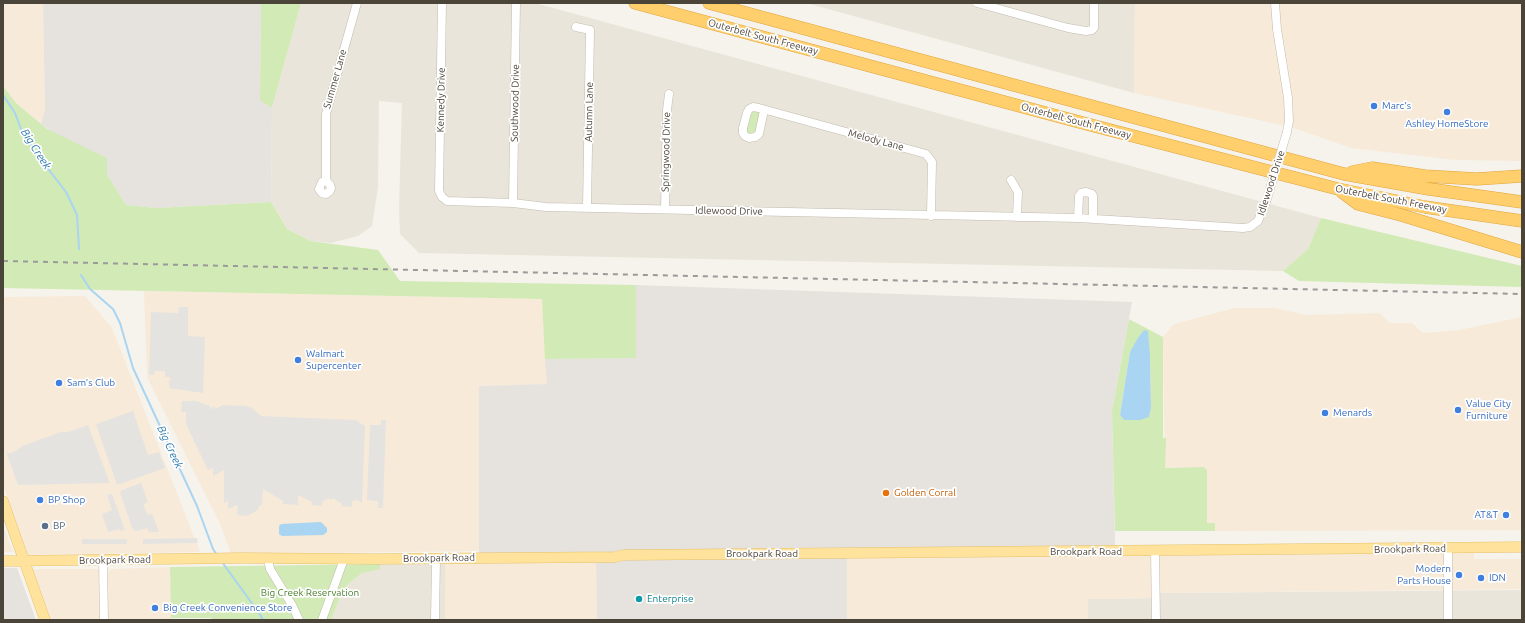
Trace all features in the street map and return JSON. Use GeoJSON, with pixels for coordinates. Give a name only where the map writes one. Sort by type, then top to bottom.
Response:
{"type":"FeatureCollection","features":[{"type":"Feature","properties":{"kind":"highway","name":"Outerbelt South Freeway"},"geometry":{"type":"LineString","coordinates":[[635,3],[1075,121],[1338,189],[1424,207],[1522,221]]}},
{"type":"Feature","properties":{"kind":"highway","name":"Outerbelt South Freeway"},"geometry":{"type":"LineString","coordinates":[[709,3],[1344,174],[1444,191],[1522,202]]}},
{"type":"Feature","properties":{"kind":"highway"},"geometry":{"type":"LineString","coordinates":[[1344,174],[1372,168],[1448,178],[1488,179],[1522,176]]}},
{"type":"Feature","properties":{"kind":"highway"},"geometry":{"type":"LineString","coordinates":[[1338,189],[1358,204],[1401,215],[1522,252]]}},
{"type":"Feature","properties":{"kind":"main road"},"geometry":{"type":"LineString","coordinates":[[3,501],[45,620]]}},
{"type":"Feature","properties":{"kind":"main road","name":"Brookpark Road"},"geometry":{"type":"LineString","coordinates":[[3,561],[195,558],[344,559],[1522,547]]}},
{"type":"Feature","properties":{"kind":"street","name":"Summer Lane"},"geometry":{"type":"LineString","coordinates":[[326,180],[326,114],[357,3]]}},
{"type":"Feature","properties":{"kind":"street","name":"Kennedy Drive"},"geometry":{"type":"LineString","coordinates":[[442,3],[439,191],[442,197]]}},
{"type":"Feature","properties":{"kind":"street","name":"Southwood Drive"},"geometry":{"type":"LineString","coordinates":[[513,203],[516,3]]}},
{"type":"Feature","properties":{"kind":"street"},"geometry":{"type":"LineString","coordinates":[[977,3],[1068,28],[1086,31],[1092,30],[1094,26],[1094,3]]}},
{"type":"Feature","properties":{"kind":"street"},"geometry":{"type":"LineString","coordinates":[[1010,12],[1012,3]]}},
{"type":"Feature","properties":{"kind":"street","name":"Idlewood Drive"},"geometry":{"type":"LineString","coordinates":[[442,197],[452,202],[513,203],[546,207],[1078,218],[1248,228],[1254,226],[1260,219],[1287,132],[1289,121],[1288,98],[1274,3]]}},
{"type":"Feature","properties":{"kind":"street","name":"Autumn Lane"},"geometry":{"type":"LineString","coordinates":[[576,27],[590,30],[588,208]]}},
{"type":"Feature","properties":{"kind":"street","name":"Springwood Drive"},"geometry":{"type":"LineString","coordinates":[[665,210],[667,110],[669,94]]}},
{"type":"Feature","properties":{"kind":"street","name":"Melody Lane"},"geometry":{"type":"LineString","coordinates":[[764,110],[926,154],[932,162],[931,216]]}},
{"type":"Feature","properties":{"kind":"street"},"geometry":{"type":"LineString","coordinates":[[1011,180],[1018,192],[1017,217]]}},
{"type":"Feature","properties":{"kind":"street"},"geometry":{"type":"LineString","coordinates":[[1078,218],[1079,196],[1086,192],[1092,194],[1093,196],[1093,219]]}},
{"type":"Feature","properties":{"kind":"street"},"geometry":{"type":"LineString","coordinates":[[1448,548],[1448,620]]}},
{"type":"Feature","properties":{"kind":"street"},"geometry":{"type":"LineString","coordinates":[[1155,551],[1156,620]]}},
{"type":"Feature","properties":{"kind":"street"},"geometry":{"type":"LineString","coordinates":[[268,558],[270,569],[292,605],[299,620]]}},
{"type":"Feature","properties":{"kind":"street"},"geometry":{"type":"LineString","coordinates":[[435,620],[436,558]]}},
{"type":"Feature","properties":{"kind":"street"},"geometry":{"type":"LineString","coordinates":[[322,620],[344,559]]}},
{"type":"Feature","properties":{"kind":"street"},"geometry":{"type":"LineString","coordinates":[[103,560],[104,620]]}},
{"type":"Feature","properties":{"kind":"shaded area"},"geometry":{"type":"Polygon","coordinates":[[[3,3],[43,3],[45,109],[41,124],[16,103],[3,86],[3,3]]]}},
{"type":"Feature","properties":{"kind":"shaded area"},"geometry":{"type":"Polygon","coordinates":[[[43,3],[261,3],[260,99],[272,108],[271,202],[157,208],[126,205],[107,174],[41,124],[45,109],[43,3]]]}},
{"type":"Feature","properties":{"kind":"shaded area"},"geometry":{"type":"Polygon","coordinates":[[[301,3],[535,3],[1321,218],[1308,249],[1283,271],[419,253],[400,234],[399,209],[402,103],[379,101],[378,187],[372,226],[358,236],[331,243],[310,241],[287,229],[271,202],[272,108],[301,3]]]}},
{"type":"Feature","properties":{"kind":"shaded area"},"geometry":{"type":"Polygon","coordinates":[[[806,3],[1135,3],[1134,93],[806,3]]]}},
{"type":"Feature","properties":{"kind":"shaded area"},"geometry":{"type":"Polygon","coordinates":[[[1135,3],[1522,3],[1522,161],[1456,160],[1351,148],[1291,127],[1134,93],[1135,3]]]}},
{"type":"Feature","properties":{"kind":"shaded area"},"geometry":{"type":"Polygon","coordinates":[[[636,285],[1132,302],[1112,411],[1115,546],[479,554],[479,386],[547,384],[545,359],[636,358],[636,285]]]}},
{"type":"Feature","properties":{"kind":"shaded area"},"geometry":{"type":"Polygon","coordinates":[[[144,291],[542,299],[547,384],[479,386],[479,551],[231,554],[221,526],[147,377],[144,291]]]}},
{"type":"Feature","properties":{"kind":"shaded area"},"geometry":{"type":"Polygon","coordinates":[[[85,296],[112,328],[200,552],[26,555],[3,484],[3,297],[85,296]]]}},
{"type":"Feature","properties":{"kind":"shaded area"},"geometry":{"type":"Polygon","coordinates":[[[179,307],[188,307],[188,336],[205,337],[203,393],[169,388],[170,377],[165,377],[165,371],[155,371],[154,375],[149,375],[151,312],[178,313],[179,307]]]}},
{"type":"Feature","properties":{"kind":"shaded area"},"geometry":{"type":"Polygon","coordinates":[[[1235,308],[1275,308],[1306,315],[1380,313],[1390,323],[1412,323],[1423,333],[1459,330],[1522,317],[1522,530],[1215,531],[1214,524],[1207,523],[1204,467],[1165,468],[1163,337],[1174,324],[1235,308]]]}},
{"type":"Feature","properties":{"kind":"shaded area"},"geometry":{"type":"Polygon","coordinates":[[[193,400],[210,406],[211,409],[215,406],[215,409],[223,405],[246,406],[252,408],[261,416],[355,420],[365,426],[362,503],[357,500],[352,501],[352,507],[342,506],[342,504],[333,498],[332,500],[328,498],[322,502],[322,506],[312,505],[312,502],[298,495],[298,505],[283,504],[283,501],[263,489],[262,504],[258,507],[258,510],[247,516],[237,515],[238,505],[228,509],[228,501],[224,503],[224,470],[213,476],[213,468],[208,470],[186,424],[186,412],[181,412],[182,401],[193,400]]]}},
{"type":"Feature","properties":{"kind":"shaded area"},"geometry":{"type":"Polygon","coordinates":[[[133,411],[148,455],[159,452],[165,468],[117,485],[96,424],[133,411]]]}},
{"type":"Feature","properties":{"kind":"shaded area"},"geometry":{"type":"Polygon","coordinates":[[[381,420],[386,420],[383,508],[378,508],[378,501],[367,500],[370,425],[381,425],[381,420]]]}},
{"type":"Feature","properties":{"kind":"shaded area"},"geometry":{"type":"Polygon","coordinates":[[[88,425],[109,483],[18,485],[7,454],[16,451],[22,446],[61,432],[68,432],[88,425]]]}},
{"type":"Feature","properties":{"kind":"shaded area"},"geometry":{"type":"Polygon","coordinates":[[[141,483],[148,502],[144,504],[144,507],[148,515],[152,514],[159,532],[149,532],[147,528],[137,531],[133,530],[120,493],[122,490],[141,483]]]}},
{"type":"Feature","properties":{"kind":"shaded area"},"geometry":{"type":"Polygon","coordinates":[[[112,494],[125,530],[120,531],[119,529],[108,532],[102,514],[112,510],[107,495],[112,494]]]}},
{"type":"Feature","properties":{"kind":"shaded area"},"geometry":{"type":"Polygon","coordinates":[[[3,525],[13,552],[3,552],[3,525]]]}},
{"type":"Feature","properties":{"kind":"shaded area"},"geometry":{"type":"Polygon","coordinates":[[[197,538],[198,543],[143,544],[143,539],[197,538]]]}},
{"type":"Feature","properties":{"kind":"shaded area"},"geometry":{"type":"Polygon","coordinates":[[[82,539],[128,540],[126,544],[82,544],[82,539]]]}},
{"type":"Feature","properties":{"kind":"shaded area"},"geometry":{"type":"Polygon","coordinates":[[[1474,552],[1474,562],[1475,559],[1522,559],[1522,589],[1156,593],[1156,598],[1088,599],[1088,620],[847,620],[847,557],[1474,552]]]}},
{"type":"Feature","properties":{"kind":"shaded area"},"geometry":{"type":"Polygon","coordinates":[[[847,557],[847,620],[597,620],[596,559],[847,557]]]}},
{"type":"Feature","properties":{"kind":"shaded area"},"geometry":{"type":"Polygon","coordinates":[[[596,559],[597,620],[445,620],[445,563],[596,559]]]}},
{"type":"Feature","properties":{"kind":"shaded area"},"geometry":{"type":"Polygon","coordinates":[[[445,563],[445,620],[331,620],[347,585],[362,573],[380,564],[445,563]]]}},
{"type":"Feature","properties":{"kind":"shaded area"},"geometry":{"type":"Polygon","coordinates":[[[170,567],[171,620],[108,620],[107,575],[110,570],[170,567]]]}},
{"type":"Feature","properties":{"kind":"shaded area"},"geometry":{"type":"Polygon","coordinates":[[[3,568],[17,568],[36,620],[3,620],[3,568]]]}},
{"type":"Feature","properties":{"kind":"shaded area"},"geometry":{"type":"Polygon","coordinates":[[[31,569],[101,569],[101,620],[47,620],[31,569]]]}},
{"type":"Feature","properties":{"kind":"shaded area"},"geometry":{"type":"Polygon","coordinates":[[[1522,590],[1522,620],[1088,620],[1088,599],[1156,598],[1156,593],[1522,590]]]}},
{"type":"Feature","properties":{"kind":"green space"},"geometry":{"type":"Polygon","coordinates":[[[261,3],[301,3],[272,108],[260,100],[261,3]]]}},
{"type":"Feature","properties":{"kind":"green space"},"geometry":{"type":"Polygon","coordinates":[[[3,86],[16,103],[47,129],[107,158],[107,174],[126,205],[157,208],[271,202],[287,229],[310,241],[378,250],[400,281],[636,285],[636,358],[545,359],[542,299],[3,288],[3,86]]]}},
{"type":"Feature","properties":{"kind":"green space"},"geometry":{"type":"Polygon","coordinates":[[[753,109],[759,112],[760,116],[755,133],[751,135],[746,134],[748,114],[753,109]]]}},
{"type":"Feature","properties":{"kind":"green space"},"geometry":{"type":"Polygon","coordinates":[[[1321,218],[1522,266],[1522,287],[1299,281],[1283,271],[1308,249],[1321,218]]]}},
{"type":"Feature","properties":{"kind":"green space"},"geometry":{"type":"Polygon","coordinates":[[[1129,319],[1163,337],[1163,438],[1166,438],[1165,468],[1204,467],[1207,470],[1207,523],[1215,523],[1215,531],[1115,531],[1112,411],[1129,319]],[[1130,352],[1120,415],[1124,420],[1149,417],[1151,408],[1150,357],[1130,352]]]}},
{"type":"Feature","properties":{"kind":"green space","name":"Big Creek Reservation"},"geometry":{"type":"Polygon","coordinates":[[[380,564],[380,569],[362,573],[347,585],[331,620],[212,620],[212,618],[171,618],[170,567],[380,564]]]}},
{"type":"Feature","properties":{"kind":"water"},"geometry":{"type":"Polygon","coordinates":[[[1144,330],[1148,331],[1150,357],[1151,408],[1149,417],[1140,420],[1124,420],[1120,415],[1130,352],[1144,330]]]}},
{"type":"Feature","properties":{"kind":"water"},"geometry":{"type":"Polygon","coordinates":[[[321,522],[327,528],[327,532],[323,535],[282,536],[279,534],[279,526],[281,524],[321,522]]]}},
{"type":"Feature","properties":{"kind":"waterway","name":"Big Creek"},"geometry":{"type":"LineString","coordinates":[[3,95],[15,113],[21,129],[39,157],[66,192],[77,215],[79,249]]}},
{"type":"Feature","properties":{"kind":"waterway","name":"Big Creek"},"geometry":{"type":"LineString","coordinates":[[81,275],[90,289],[113,309],[120,323],[133,368],[197,506],[213,549],[217,555]]}},
{"type":"Feature","properties":{"kind":"waterway","name":"Big Creek"},"geometry":{"type":"LineString","coordinates":[[222,562],[263,620]]}},
{"type":"Feature","properties":{"kind":"railway"},"geometry":{"type":"LineString","coordinates":[[3,261],[1522,294]]}},
{"type":"Feature","properties":{"kind":"place","name":"Marc's"},"geometry":{"type":"Point","coordinates":[1374,106]}},
{"type":"Feature","properties":{"kind":"place","name":"Ashley HomeStore"},"geometry":{"type":"Point","coordinates":[1447,112]}},
{"type":"Feature","properties":{"kind":"place","name":"Walmart Supercenter"},"geometry":{"type":"Point","coordinates":[298,360]}},
{"type":"Feature","properties":{"kind":"place","name":"Sam's Club"},"geometry":{"type":"Point","coordinates":[59,383]}},
{"type":"Feature","properties":{"kind":"place","name":"Value City Furniture"},"geometry":{"type":"Point","coordinates":[1458,410]}},
{"type":"Feature","properties":{"kind":"place","name":"Menards"},"geometry":{"type":"Point","coordinates":[1325,413]}},
{"type":"Feature","properties":{"kind":"place","name":"Golden Corral"},"geometry":{"type":"Point","coordinates":[886,493]}},
{"type":"Feature","properties":{"kind":"place","name":"BP Shop"},"geometry":{"type":"Point","coordinates":[40,500]}},
{"type":"Feature","properties":{"kind":"place","name":"AT&T"},"geometry":{"type":"Point","coordinates":[1506,515]}},
{"type":"Feature","properties":{"kind":"place","name":"BP"},"geometry":{"type":"Point","coordinates":[45,526]}},
{"type":"Feature","properties":{"kind":"place","name":"Modern Parts House"},"geometry":{"type":"Point","coordinates":[1459,575]}},
{"type":"Feature","properties":{"kind":"place","name":"IDN"},"geometry":{"type":"Point","coordinates":[1481,578]}},
{"type":"Feature","properties":{"kind":"place","name":"Enterprise"},"geometry":{"type":"Point","coordinates":[639,599]}},
{"type":"Feature","properties":{"kind":"place","name":"Big Creek Convenience Store"},"geometry":{"type":"Point","coordinates":[155,608]}}]}
